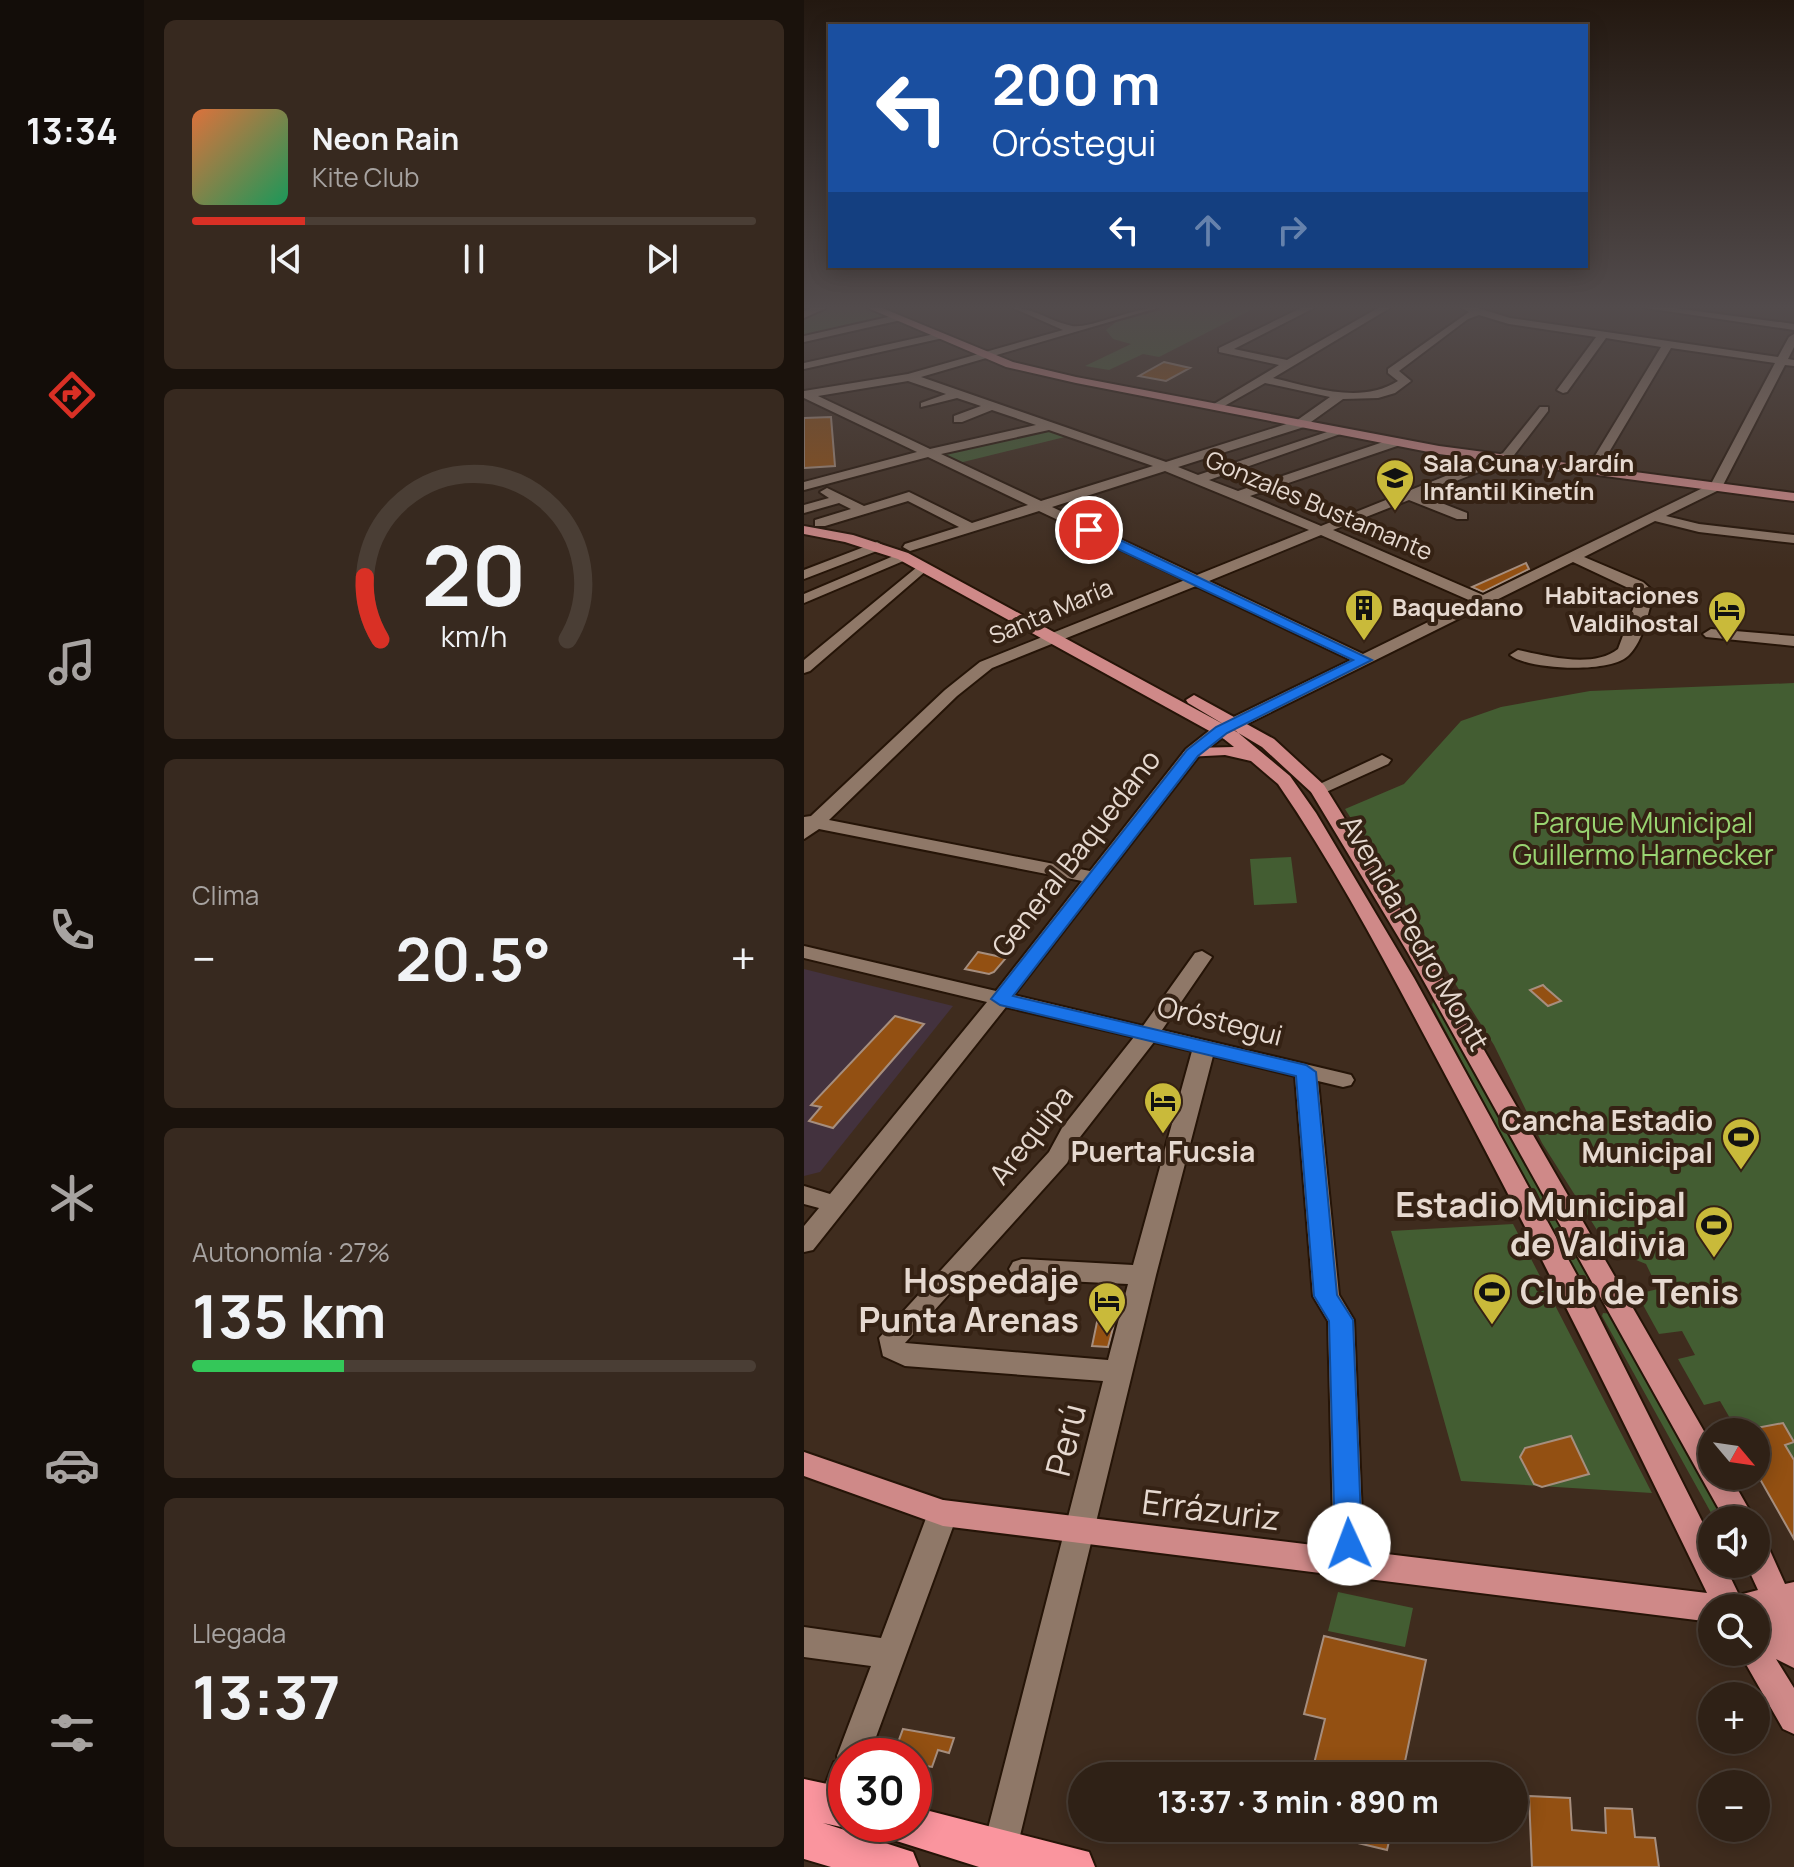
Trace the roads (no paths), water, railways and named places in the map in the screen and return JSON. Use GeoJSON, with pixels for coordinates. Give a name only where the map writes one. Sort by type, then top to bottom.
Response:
{"type":"FeatureCollection","features":[{"type":"Feature","properties":{"kind":"highway"},"geometry":{"type":"LineString","coordinates":[[932,1833],[999,1852],[1074,1867]]}},
{"type":"Feature","properties":{"kind":"highway"},"geometry":{"type":"LineString","coordinates":[[804,1838],[898,1867]]}},
{"type":"Feature","properties":{"kind":"main road"},"geometry":{"type":"LineString","coordinates":[[1157,395],[1396,442],[1794,497]]}},
{"type":"Feature","properties":{"kind":"main road","name":"Avenida Pedro Montt"},"geometry":{"type":"LineString","coordinates":[[812,522],[865,532],[906,551],[1229,726],[1268,743],[1318,789],[1416,975],[1723,1594]]}},
{"type":"Feature","properties":{"kind":"main road","name":"Avenida Pedro Montt"},"geometry":{"type":"LineString","coordinates":[[804,530],[906,551]]}},
{"type":"Feature","properties":{"kind":"main road","name":"Avenida Pedro Montt"},"geometry":{"type":"LineString","coordinates":[[1229,726],[1298,797],[1416,975],[1611,1294],[1698,1446]]}},
{"type":"Feature","properties":{"kind":"main road"},"geometry":{"type":"LineString","coordinates":[[1192,753],[1225,750],[1263,759]]}},
{"type":"Feature","properties":{"kind":"main road"},"geometry":{"type":"LineString","coordinates":[[1577,1299],[1611,1294]]}},
{"type":"Feature","properties":{"kind":"main road","name":"Errázuriz"},"geometry":{"type":"LineString","coordinates":[[804,1464],[943,1513],[1698,1606]]}},
{"type":"Feature","properties":{"kind":"main road"},"geometry":{"type":"LineString","coordinates":[[1770,1611],[1794,1637]]}},
{"type":"Feature","properties":{"kind":"main road"},"geometry":{"type":"LineString","coordinates":[[1770,1611],[1794,1653]]}},
{"type":"Feature","properties":{"kind":"main road"},"geometry":{"type":"LineString","coordinates":[[1763,1666],[1794,1718]]}},
{"type":"Feature","properties":{"kind":"street"},"geometry":{"type":"LineString","coordinates":[[806,395],[1364,660]]}},
{"type":"Feature","properties":{"kind":"street"},"geometry":{"type":"LineString","coordinates":[[925,405],[953,395]]}},
{"type":"Feature","properties":{"kind":"street","name":"Gonzales Bustamante"},"geometry":{"type":"LineString","coordinates":[[959,395],[1165,466],[1483,601]]}},
{"type":"Feature","properties":{"kind":"street"},"geometry":{"type":"LineString","coordinates":[[1215,407],[1235,395]]}},
{"type":"Feature","properties":{"kind":"street"},"geometry":{"type":"LineString","coordinates":[[804,599],[906,551],[969,527],[1300,424],[1341,395]]}},
{"type":"Feature","properties":{"kind":"street"},"geometry":{"type":"LineString","coordinates":[[1593,469],[1637,395]]}},
{"type":"Feature","properties":{"kind":"street"},"geometry":{"type":"LineString","coordinates":[[1716,486],[1769,395]]}},
{"type":"Feature","properties":{"kind":"street"},"geometry":{"type":"LineString","coordinates":[[958,419],[991,406]]}},
{"type":"Feature","properties":{"kind":"street"},"geometry":{"type":"LineString","coordinates":[[1499,458],[1512,450],[1544,409]]}},
{"type":"Feature","properties":{"kind":"street"},"geometry":{"type":"LineString","coordinates":[[804,486],[856,470],[1049,426]]}},
{"type":"Feature","properties":{"kind":"street"},"geometry":{"type":"LineString","coordinates":[[1198,479],[1340,432]]}},
{"type":"Feature","properties":{"kind":"street"},"geometry":{"type":"LineString","coordinates":[[1237,496],[1396,442]]}},
{"type":"Feature","properties":{"kind":"street","name":"Santa María"},"geometry":{"type":"LineString","coordinates":[[808,825],[951,693],[986,665],[1499,458]]}},
{"type":"Feature","properties":{"kind":"street","name":"General Baquedano"},"geometry":{"type":"LineString","coordinates":[[804,1243],[1192,753],[1229,726],[1716,486]]}},
{"type":"Feature","properties":{"kind":"street"},"geometry":{"type":"LineString","coordinates":[[1409,495],[1462,516]]}},
{"type":"Feature","properties":{"kind":"street"},"geometry":{"type":"LineString","coordinates":[[804,509],[834,496],[862,510]]}},
{"type":"Feature","properties":{"kind":"street"},"geometry":{"type":"LineString","coordinates":[[812,522],[909,496],[969,527]]}},
{"type":"Feature","properties":{"kind":"street"},"geometry":{"type":"LineString","coordinates":[[1654,517],[1699,528],[1794,539]]}},
{"type":"Feature","properties":{"kind":"street"},"geometry":{"type":"LineString","coordinates":[[804,575],[877,546]]}},
{"type":"Feature","properties":{"kind":"street"},"geometry":{"type":"LineString","coordinates":[[1518,655],[1550,662],[1609,662],[1624,652],[1647,592],[1638,585],[1573,557]]}},
{"type":"Feature","properties":{"kind":"street"},"geometry":{"type":"LineString","coordinates":[[804,668],[930,564]]}},
{"type":"Feature","properties":{"kind":"street"},"geometry":{"type":"LineString","coordinates":[[1711,634],[1794,641]]}},
{"type":"Feature","properties":{"kind":"street"},"geometry":{"type":"LineString","coordinates":[[1318,789],[1382,760]]}},
{"type":"Feature","properties":{"kind":"street"},"geometry":{"type":"LineString","coordinates":[[808,825],[1095,878]]}},
{"type":"Feature","properties":{"kind":"street","name":"Oróstegui"},"geometry":{"type":"LineString","coordinates":[[804,952],[1343,1080]]}},
{"type":"Feature","properties":{"kind":"street","name":"Arequipa"},"geometry":{"type":"LineString","coordinates":[[1121,1372],[905,1355],[892,1349],[892,1338],[1059,1157],[1070,1134],[1150,1032],[1202,957]]}},
{"type":"Feature","properties":{"kind":"street","name":"Perú"},"geometry":{"type":"LineString","coordinates":[[999,1852],[1143,1275],[1204,1047]]}},
{"type":"Feature","properties":{"kind":"street"},"geometry":{"type":"LineString","coordinates":[[1306,1072],[1326,1296],[1341,1320],[1349,1565]]}},
{"type":"Feature","properties":{"kind":"street"},"geometry":{"type":"LineString","coordinates":[[804,1195],[836,1204]]}},
{"type":"Feature","properties":{"kind":"street"},"geometry":{"type":"LineString","coordinates":[[1022,1269],[1143,1275]]}},
{"type":"Feature","properties":{"kind":"street"},"geometry":{"type":"LineString","coordinates":[[860,1738],[943,1513]]}},
{"type":"Feature","properties":{"kind":"street"},"geometry":{"type":"LineString","coordinates":[[804,1642],[892,1654]]}},
{"type":"Feature","properties":{"kind":"place","name":"Sala Cuna y Jardín Infantil Kinetín"},"geometry":{"type":"Point","coordinates":[1395,512]}},
{"type":"Feature","properties":{"kind":"place","name":"Baquedano"},"geometry":{"type":"Point","coordinates":[1364,642]}},
{"type":"Feature","properties":{"kind":"place","name":"Habitaciones Valdihostal"},"geometry":{"type":"Point","coordinates":[1727,644]}},
{"type":"Feature","properties":{"kind":"place","name":"Puerta Fucsia"},"geometry":{"type":"Point","coordinates":[1163,1135]}},
{"type":"Feature","properties":{"kind":"place","name":"Cancha Estadio Municipal"},"geometry":{"type":"Point","coordinates":[1741,1171]}},
{"type":"Feature","properties":{"kind":"place","name":"Estadio Municipal de Valdivia"},"geometry":{"type":"Point","coordinates":[1714,1259]}},
{"type":"Feature","properties":{"kind":"place","name":"Club de Tenis"},"geometry":{"type":"Point","coordinates":[1492,1326]}},
{"type":"Feature","properties":{"kind":"place","name":"Hospedaje Punta Arenas"},"geometry":{"type":"Point","coordinates":[1107,1335]}},
{"type":"Feature","properties":{"kind":"park label","name":"Parque Municipal Guillermo Harnecker"},"geometry":{"type":"Point","coordinates":[1643,839]}}]}
